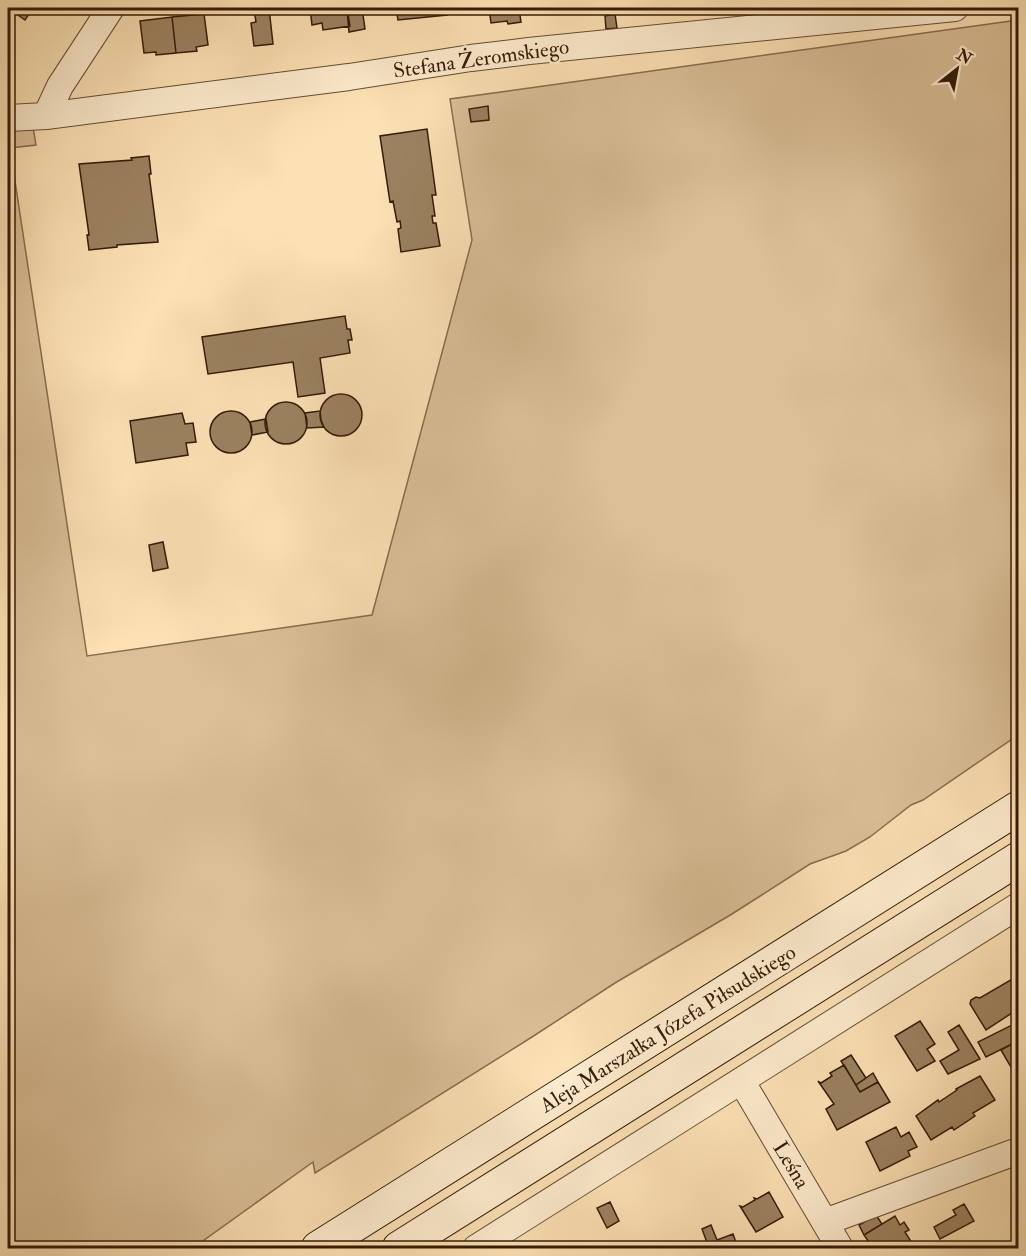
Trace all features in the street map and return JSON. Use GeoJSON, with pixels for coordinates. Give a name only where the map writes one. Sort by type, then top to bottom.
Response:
{"type":"FeatureCollection","features":[{"type":"Feature","properties":{"kind":"main road","name":"Aleja Marszałka Józefa Piłsudskiego"},"geometry":{"type":"LineString","coordinates":[[318,1248],[1018,808]]}},
{"type":"Feature","properties":{"kind":"main road","name":"Aleja Marszałka Józefa Piłsudskiego"},"geometry":{"type":"LineString","coordinates":[[399,1248],[1018,858]]}},
{"type":"Feature","properties":{"kind":"street"},"geometry":{"type":"LineString","coordinates":[[46,116],[60,86],[111,8]]}},
{"type":"Feature","properties":{"kind":"street","name":"Stefana Żeromskiego"},"geometry":{"type":"LineString","coordinates":[[8,118],[46,116],[349,77],[483,57],[955,8]]}},
{"type":"Feature","properties":{"kind":"street"},"geometry":{"type":"LineString","coordinates":[[476,1248],[1018,906]]}},
{"type":"Feature","properties":{"kind":"street","name":"Leśna"},"geometry":{"type":"LineString","coordinates":[[742,1082],[840,1248]]}},
{"type":"Feature","properties":{"kind":"street"},"geometry":{"type":"LineString","coordinates":[[825,1222],[1018,1151]]}},
{"type":"Feature","properties":{"kind":"shaded area"},"geometry":{"type":"Polygon","coordinates":[[[1018,20],[1018,735],[923,800],[911,805],[870,837],[846,851],[810,864],[732,914],[615,983],[315,1173],[313,1162],[193,1248],[8,1248],[8,129],[33,127],[36,145],[10,148],[87,656],[372,615],[472,240],[450,99],[1018,20]]]}},
{"type":"Feature","properties":{"kind":"building"},"geometry":{"type":"Polygon","coordinates":[[[8,8],[33,8],[25,20],[8,8]]]}},
{"type":"Feature","properties":{"kind":"building"},"geometry":{"type":"Polygon","coordinates":[[[269,8],[273,44],[254,46],[251,23],[256,22],[254,10],[269,8]]]}},
{"type":"Feature","properties":{"kind":"building"},"geometry":{"type":"Polygon","coordinates":[[[310,8],[347,8],[350,26],[323,30],[322,23],[312,25],[310,8]]]}},
{"type":"Feature","properties":{"kind":"building"},"geometry":{"type":"Polygon","coordinates":[[[347,8],[362,8],[365,29],[349,32],[347,8]]]}},
{"type":"Feature","properties":{"kind":"building"},"geometry":{"type":"Polygon","coordinates":[[[396,8],[446,8],[447,15],[398,20],[396,8]]]}},
{"type":"Feature","properties":{"kind":"building"},"geometry":{"type":"Polygon","coordinates":[[[489,8],[519,8],[521,22],[491,23],[489,8]]]}},
{"type":"Feature","properties":{"kind":"building"},"geometry":{"type":"Polygon","coordinates":[[[204,14],[208,45],[196,47],[197,51],[176,53],[172,17],[204,14]]]}},
{"type":"Feature","properties":{"kind":"building"},"geometry":{"type":"Polygon","coordinates":[[[615,14],[617,28],[606,29],[605,16],[615,14]]]}},
{"type":"Feature","properties":{"kind":"building"},"geometry":{"type":"Polygon","coordinates":[[[172,17],[176,53],[156,55],[156,52],[144,53],[140,21],[172,17]]]}},
{"type":"Feature","properties":{"kind":"building"},"geometry":{"type":"Polygon","coordinates":[[[488,106],[489,120],[471,122],[469,109],[488,106]]]}},
{"type":"Feature","properties":{"kind":"building"},"geometry":{"type":"Polygon","coordinates":[[[427,129],[436,195],[432,195],[435,216],[432,216],[433,223],[436,223],[440,246],[401,252],[398,229],[401,228],[400,221],[397,222],[393,201],[390,202],[380,136],[427,129]]]}},
{"type":"Feature","properties":{"kind":"building"},"geometry":{"type":"Polygon","coordinates":[[[149,156],[151,174],[149,174],[158,242],[89,250],[79,164],[132,160],[131,158],[149,156]]]}},
{"type":"Feature","properties":{"kind":"building"},"geometry":{"type":"Polygon","coordinates":[[[345,316],[352,340],[348,340],[350,353],[320,358],[325,393],[298,397],[293,362],[208,374],[202,337],[345,316]]]}},
{"type":"Feature","properties":{"kind":"building"},"geometry":{"type":"Polygon","coordinates":[[[341,394],[356,400],[362,415],[356,430],[341,436],[326,430],[320,415],[326,400],[341,394]]]}},
{"type":"Feature","properties":{"kind":"building"},"geometry":{"type":"Polygon","coordinates":[[[286,402],[301,408],[307,423],[301,438],[286,444],[271,438],[265,423],[271,408],[286,402]]]}},
{"type":"Feature","properties":{"kind":"building"},"geometry":{"type":"Polygon","coordinates":[[[231,411],[246,417],[252,432],[246,447],[231,453],[216,447],[210,432],[216,417],[231,411]]]}},
{"type":"Feature","properties":{"kind":"building"},"geometry":{"type":"Polygon","coordinates":[[[320,411],[324,427],[307,428],[305,413],[320,411]]]}},
{"type":"Feature","properties":{"kind":"building"},"geometry":{"type":"Polygon","coordinates":[[[182,413],[185,424],[193,423],[196,442],[186,443],[188,455],[136,463],[130,421],[182,413]]]}},
{"type":"Feature","properties":{"kind":"building"},"geometry":{"type":"Polygon","coordinates":[[[266,419],[268,432],[252,435],[250,422],[266,419]]]}},
{"type":"Feature","properties":{"kind":"building"},"geometry":{"type":"Polygon","coordinates":[[[163,542],[168,568],[153,571],[149,545],[163,542]]]}},
{"type":"Feature","properties":{"kind":"building"},"geometry":{"type":"Polygon","coordinates":[[[1014,978],[1018,986],[1018,1009],[986,1030],[970,1004],[971,1000],[976,997],[980,998],[1014,978]]]}},
{"type":"Feature","properties":{"kind":"building"},"geometry":{"type":"Polygon","coordinates":[[[920,1021],[935,1044],[927,1049],[935,1061],[917,1071],[895,1036],[920,1021]]]}},
{"type":"Feature","properties":{"kind":"building"},"geometry":{"type":"Polygon","coordinates":[[[1018,1022],[1018,1041],[986,1057],[978,1042],[1018,1022]]]}},
{"type":"Feature","properties":{"kind":"building"},"geometry":{"type":"Polygon","coordinates":[[[959,1025],[980,1059],[948,1074],[940,1061],[959,1050],[948,1032],[959,1025]]]}},
{"type":"Feature","properties":{"kind":"building"},"geometry":{"type":"Polygon","coordinates":[[[1018,1041],[1018,1079],[1001,1050],[1018,1041]]]}},
{"type":"Feature","properties":{"kind":"building"},"geometry":{"type":"Polygon","coordinates":[[[851,1055],[866,1078],[856,1085],[841,1061],[851,1055]]]}},
{"type":"Feature","properties":{"kind":"building"},"geometry":{"type":"Polygon","coordinates":[[[844,1065],[860,1092],[878,1082],[890,1102],[837,1130],[826,1109],[834,1104],[818,1081],[821,1083],[832,1076],[830,1073],[844,1065]]]}},
{"type":"Feature","properties":{"kind":"building"},"geometry":{"type":"Polygon","coordinates":[[[873,1073],[878,1082],[860,1092],[856,1085],[873,1073]]]}},
{"type":"Feature","properties":{"kind":"building"},"geometry":{"type":"Polygon","coordinates":[[[980,1076],[995,1100],[973,1113],[975,1116],[954,1130],[952,1127],[931,1140],[916,1116],[938,1100],[939,1102],[956,1089],[980,1076]]]}},
{"type":"Feature","properties":{"kind":"building"},"geometry":{"type":"Polygon","coordinates":[[[896,1127],[901,1137],[909,1132],[917,1147],[908,1151],[910,1156],[880,1171],[866,1142],[896,1127]]]}},
{"type":"Feature","properties":{"kind":"building"},"geometry":{"type":"Polygon","coordinates":[[[769,1192],[783,1217],[756,1232],[740,1206],[743,1207],[755,1200],[754,1198],[757,1199],[769,1192]]]}},
{"type":"Feature","properties":{"kind":"building"},"geometry":{"type":"Polygon","coordinates":[[[610,1202],[619,1221],[607,1228],[597,1208],[610,1202]]]}},
{"type":"Feature","properties":{"kind":"building"},"geometry":{"type":"Polygon","coordinates":[[[964,1204],[974,1221],[940,1239],[934,1227],[956,1215],[953,1210],[964,1204]]]}},
{"type":"Feature","properties":{"kind":"building"},"geometry":{"type":"Polygon","coordinates":[[[876,1215],[882,1224],[864,1235],[859,1225],[876,1215]]]}},
{"type":"Feature","properties":{"kind":"building"},"geometry":{"type":"Polygon","coordinates":[[[895,1216],[900,1225],[904,1222],[909,1230],[905,1232],[915,1248],[873,1248],[864,1235],[895,1216]]]}},
{"type":"Feature","properties":{"kind":"building"},"geometry":{"type":"Polygon","coordinates":[[[711,1225],[717,1240],[733,1234],[738,1248],[709,1248],[702,1229],[711,1225]]]}}]}
